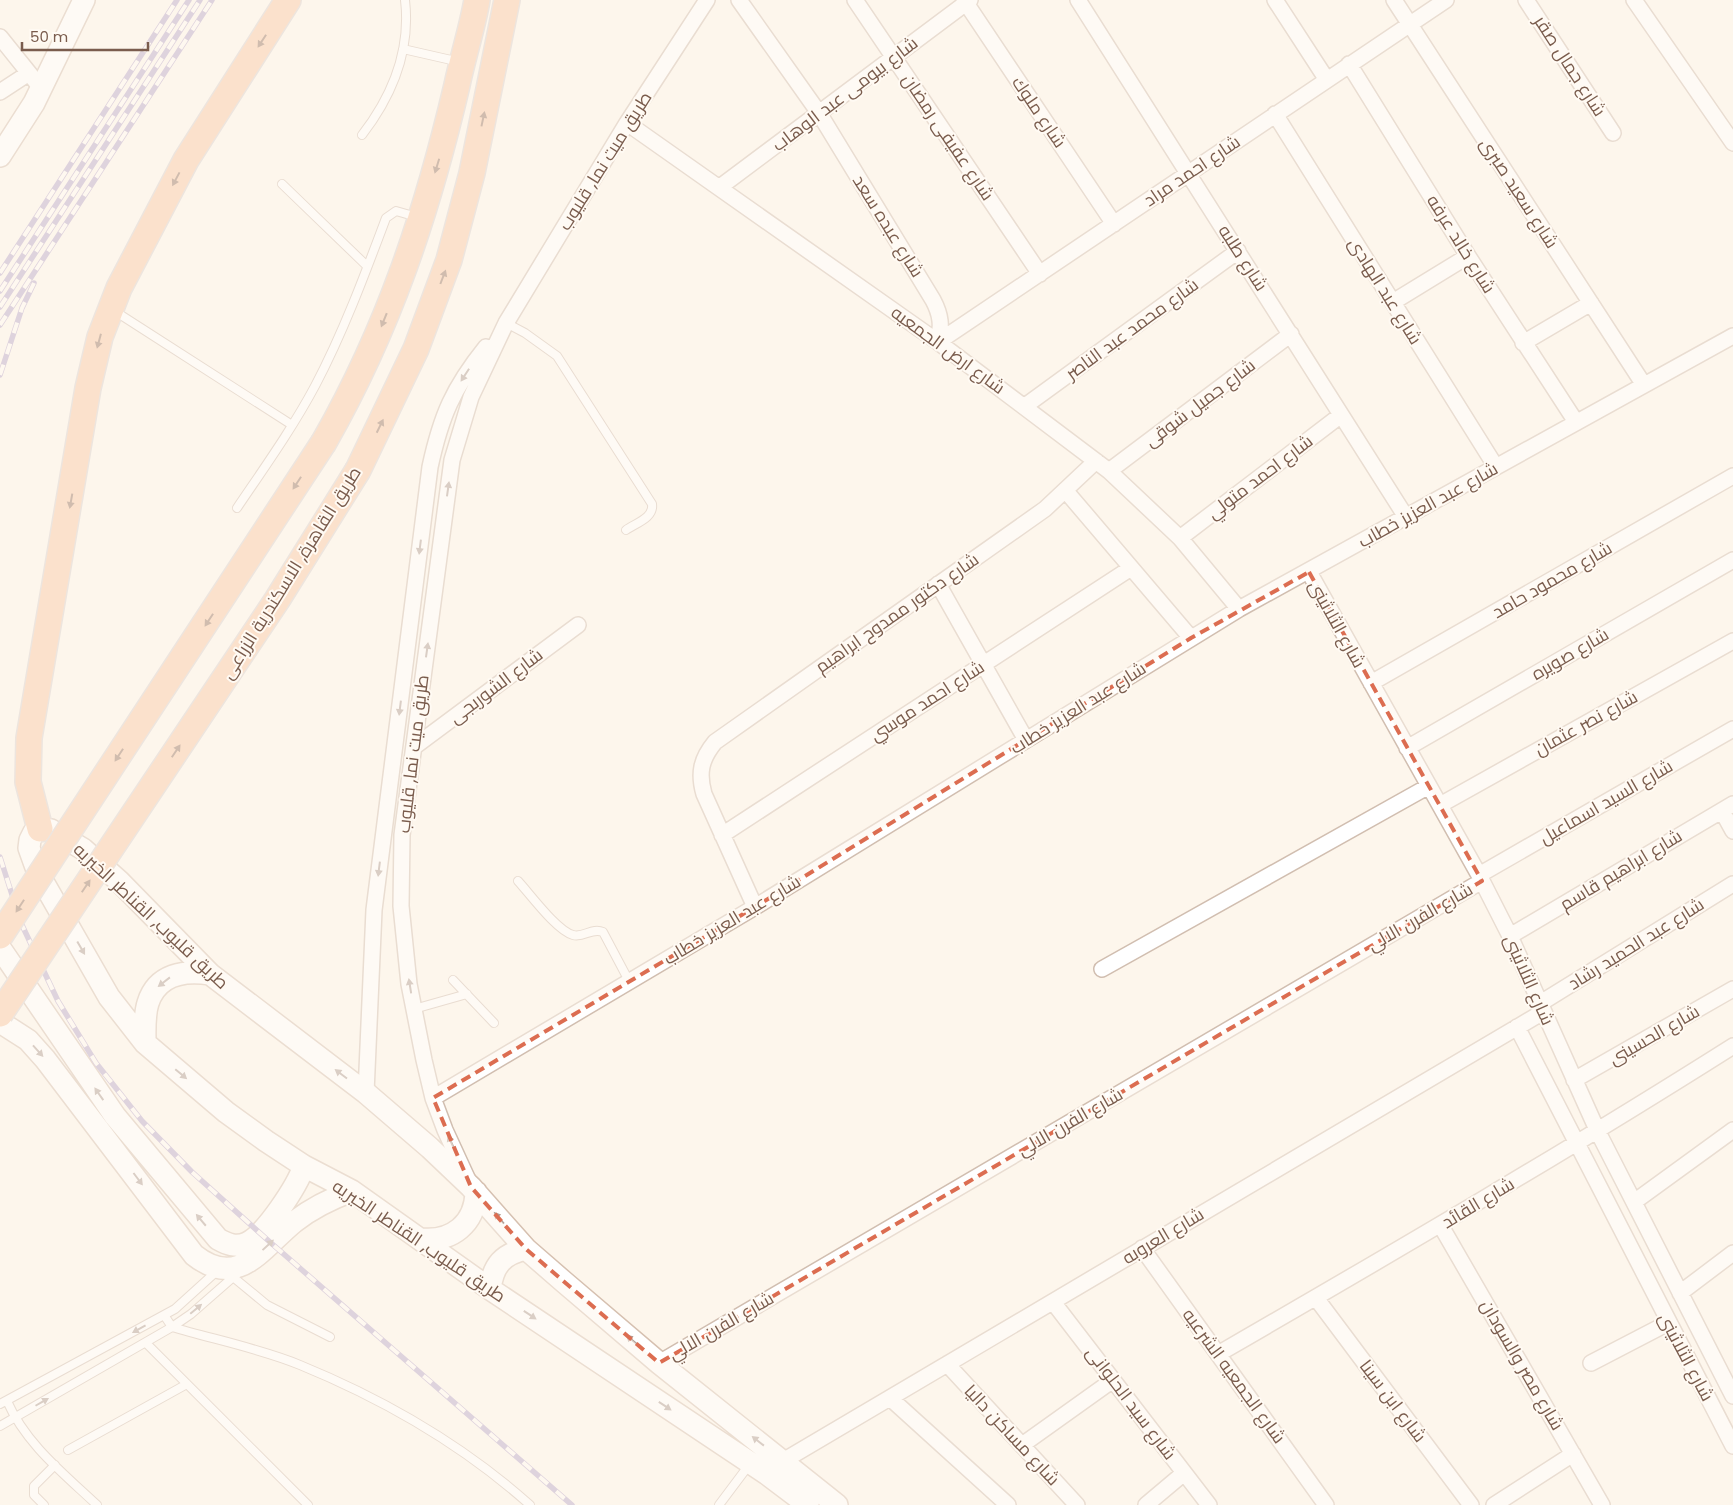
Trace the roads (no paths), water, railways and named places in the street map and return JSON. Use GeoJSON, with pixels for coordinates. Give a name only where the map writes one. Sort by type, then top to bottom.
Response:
{"type":"FeatureCollection","features":[{"type":"Feature","properties":{"kind":"highway"},"geometry":{"type":"LineString","coordinates":[[40,829],[28,782],[29,738],[88,388],[100,336],[119,288],[186,160],[288,0]]}},
{"type":"Feature","properties":{"kind":"highway"},"geometry":{"type":"LineString","coordinates":[[0,936],[324,442],[351,394],[377,339],[407,264],[440,157],[477,0]]}},
{"type":"Feature","properties":{"kind":"highway","name":"طريق القاهرة, الاسكندرية الزراعى"},"geometry":{"type":"LineString","coordinates":[[0,1014],[277,600],[358,470],[416,348],[449,260],[472,174],[507,0]]}},
{"type":"Feature","properties":{"kind":"main road"},"geometry":{"type":"LineString","coordinates":[[0,156],[26,117],[35,81],[84,0]]}},
{"type":"Feature","properties":{"kind":"main road","name":"طريق قليوب, القناطر الخيريه"},"geometry":{"type":"LineString","coordinates":[[808,1505],[750,1463],[490,1289],[421,1238],[352,1191],[304,1166],[226,1112],[144,1042],[109,997],[38,873],[29,848],[34,832],[40,829],[51,830],[61,834],[83,849],[119,881],[210,974],[366,1093],[474,1189],[526,1249],[659,1363],[837,1505]]}},
{"type":"Feature","properties":{"kind":"main road"},"geometry":{"type":"LineString","coordinates":[[0,948],[115,1116],[218,1239],[227,1244],[246,1243],[254,1238],[288,1198],[304,1166]]}},
{"type":"Feature","properties":{"kind":"main road"},"geometry":{"type":"LineString","coordinates":[[144,1042],[148,1003],[157,986],[172,975],[191,971],[210,974]]}},
{"type":"Feature","properties":{"kind":"main road"},"geometry":{"type":"LineString","coordinates":[[0,1022],[28,1040],[55,1071],[194,1254],[206,1264],[234,1270]]}},
{"type":"Feature","properties":{"kind":"main road"},"geometry":{"type":"LineString","coordinates":[[421,1238],[433,1240],[456,1233],[472,1215],[476,1204],[474,1189]]}},
{"type":"Feature","properties":{"kind":"main road"},"geometry":{"type":"LineString","coordinates":[[234,1270],[312,1209],[331,1198],[352,1191]]}},
{"type":"Feature","properties":{"kind":"main road"},"geometry":{"type":"LineString","coordinates":[[227,1244],[234,1270]]}},
{"type":"Feature","properties":{"kind":"main road"},"geometry":{"type":"LineString","coordinates":[[490,1289],[492,1274],[500,1261],[512,1252],[526,1249]]}},
{"type":"Feature","properties":{"kind":"street","name":"طريق ميت نما, قليوب"},"geometry":{"type":"LineString","coordinates":[[474,1189],[445,1130],[433,1098],[414,1009],[404,945],[402,897],[402,835],[452,460],[471,397],[506,322],[628,123],[707,0]]}},
{"type":"Feature","properties":{"kind":"street","name":"شارع عبده سعد"},"geometry":{"type":"LineString","coordinates":[[739,0],[819,114],[933,300],[940,313],[941,328],[938,342]]}},
{"type":"Feature","properties":{"kind":"street","name":"شارع عفيفى رمضان"},"geometry":{"type":"LineString","coordinates":[[855,0],[1040,274]]}},
{"type":"Feature","properties":{"kind":"street","name":"شارع طلبه"},"geometry":{"type":"LineString","coordinates":[[1078,0],[1406,517]]}},
{"type":"Feature","properties":{"kind":"street"},"geometry":{"type":"LineString","coordinates":[[1275,0],[1327,80]]}},
{"type":"Feature","properties":{"kind":"street","name":"شارع سعيد صبرى"},"geometry":{"type":"LineString","coordinates":[[1394,0],[1644,385]]}},
{"type":"Feature","properties":{"kind":"street","name":"شارع احمد مراد"},"geometry":{"type":"LineString","coordinates":[[938,342],[1446,0]]}},
{"type":"Feature","properties":{"kind":"street","name":"شارع جمال صقر"},"geometry":{"type":"LineString","coordinates":[[1526,0],[1613,133]]}},
{"type":"Feature","properties":{"kind":"street"},"geometry":{"type":"LineString","coordinates":[[1634,0],[1733,143]]}},
{"type":"Feature","properties":{"kind":"street","name":"شارع بيومى عبد الوهاب"},"geometry":{"type":"LineString","coordinates":[[720,188],[967,1]]}},
{"type":"Feature","properties":{"kind":"street","name":"شارع ملوك"},"geometry":{"type":"LineString","coordinates":[[967,1],[1114,224]]}},
{"type":"Feature","properties":{"kind":"street"},"geometry":{"type":"LineString","coordinates":[[0,37],[35,81],[0,92]]}},
{"type":"Feature","properties":{"kind":"street","name":"شارع خالد عرفه"},"geometry":{"type":"LineString","coordinates":[[1350,64],[1468,256],[1576,422]]}},
{"type":"Feature","properties":{"kind":"street","name":"شارع عبد الهادى"},"geometry":{"type":"LineString","coordinates":[[1274,114],[1496,467]]}},
{"type":"Feature","properties":{"kind":"street","name":"شارع ارض الجمعيه"},"geometry":{"type":"LineString","coordinates":[[628,123],[938,342],[1109,471],[1180,538],[1239,610]]}},
{"type":"Feature","properties":{"kind":"street","name":"شارع محمد عبد الناصر"},"geometry":{"type":"LineString","coordinates":[[1025,406],[1238,251]]}},
{"type":"Feature","properties":{"kind":"street"},"geometry":{"type":"LineString","coordinates":[[1393,302],[1468,256]]}},
{"type":"Feature","properties":{"kind":"street"},"geometry":{"type":"LineString","coordinates":[[1523,343],[1591,303]]}},
{"type":"Feature","properties":{"kind":"street","name":"طريق ميت نما, قليوب"},"geometry":{"type":"LineString","coordinates":[[366,1093],[374,910],[430,467],[438,430],[451,396],[472,365],[506,322]]}},
{"type":"Feature","properties":{"kind":"street","name":"شارع جميل شوقى"},"geometry":{"type":"LineString","coordinates":[[1109,471],[1291,334]]}},
{"type":"Feature","properties":{"kind":"street","name":"شارع عبد العزيز خطاب"},"geometry":{"type":"LineString","coordinates":[[433,1098],[755,907],[1191,638],[1733,336]]}},
{"type":"Feature","properties":{"kind":"street","name":"شارع احمد متولي"},"geometry":{"type":"LineString","coordinates":[[1180,538],[1341,415]]}},
{"type":"Feature","properties":{"kind":"street","name":"شارع دكتور ممدوح ابراهيم"},"geometry":{"type":"LineString","coordinates":[[722,835],[700,780],[701,766],[706,753],[715,742],[1046,509],[1096,461]]}},
{"type":"Feature","properties":{"kind":"street","name":"شارع محمود حامد"},"geometry":{"type":"LineString","coordinates":[[1371,683],[1733,476]]}},
{"type":"Feature","properties":{"kind":"street"},"geometry":{"type":"LineString","coordinates":[[1066,490],[1191,638]]}},
{"type":"Feature","properties":{"kind":"street","name":"شارع صويره"},"geometry":{"type":"LineString","coordinates":[[1407,748],[1733,560]]}},
{"type":"Feature","properties":{"kind":"street","name":"شارع احمد موسي"},"geometry":{"type":"LineString","coordinates":[[722,835],[1131,568]]}},
{"type":"Feature","properties":{"kind":"street","name":"شارع الثلاثينى"},"geometry":{"type":"LineString","coordinates":[[1308,572],[1481,878],[1510,936],[1598,1132],[1680,1293],[1728,1374],[1733,1396]]}},
{"type":"Feature","properties":{"kind":"street"},"geometry":{"type":"LineString","coordinates":[[938,584],[1026,740]]}},
{"type":"Feature","properties":{"kind":"street","name":"شارع الشوربجى"},"geometry":{"type":"LineString","coordinates":[[414,747],[578,625]]}},
{"type":"Feature","properties":{"kind":"street","name":"شارع نصر عثمان"},"geometry":{"type":"LineString","coordinates":[[1440,805],[1733,641]]}},
{"type":"Feature","properties":{"kind":"street","name":"شارع السيد اسماعيل"},"geometry":{"type":"LineString","coordinates":[[1481,878],[1733,729]]}},
{"type":"Feature","properties":{"kind":"street"},"geometry":{"type":"LineString","coordinates":[[1102,969],[1429,786]]}},
{"type":"Feature","properties":{"kind":"street"},"geometry":{"type":"LineString","coordinates":[[1727,807],[1733,831]]}},
{"type":"Feature","properties":{"kind":"street","name":"شارع ابراهيم قاسم"},"geometry":{"type":"LineString","coordinates":[[1510,936],[1727,807]]}},
{"type":"Feature","properties":{"kind":"street"},"geometry":{"type":"LineString","coordinates":[[722,835],[755,907]]}},
{"type":"Feature","properties":{"kind":"street","name":"شارع الفرن الالي"},"geometry":{"type":"LineString","coordinates":[[659,1363],[1481,878]]}},
{"type":"Feature","properties":{"kind":"street","name":"شارع عبد الحميد رشاد"},"geometry":{"type":"LineString","coordinates":[[1541,1008],[1733,884]]}},
{"type":"Feature","properties":{"kind":"street","name":"شارع الحسينى"},"geometry":{"type":"LineString","coordinates":[[1574,1080],[1733,989]]}},
{"type":"Feature","properties":{"kind":"street","name":"شارع العروبه"},"geometry":{"type":"LineString","coordinates":[[783,1461],[1517,1027],[1541,1008]]}},
{"type":"Feature","properties":{"kind":"street","name":"شارع الثلاثينى"},"geometry":{"type":"LineString","coordinates":[[1517,1027],[1733,1446]]}},
{"type":"Feature","properties":{"kind":"street","name":"شارع القائد"},"geometry":{"type":"LineString","coordinates":[[1218,1354],[1441,1226],[1598,1132],[1733,1046]]}},
{"type":"Feature","properties":{"kind":"street"},"geometry":{"type":"LineString","coordinates":[[1634,1202],[1733,1130]]}},
{"type":"Feature","properties":{"kind":"street","name":"شارع مصر والسودان"},"geometry":{"type":"LineString","coordinates":[[1441,1226],[1602,1505]]}},
{"type":"Feature","properties":{"kind":"street","name":"شارع الجمعيه الشرعيه"},"geometry":{"type":"LineString","coordinates":[[1142,1248],[1326,1505]]}},
{"type":"Feature","properties":{"kind":"street"},"geometry":{"type":"LineString","coordinates":[[1680,1293],[1733,1253]]}},
{"type":"Feature","properties":{"kind":"street","name":"شارع ابن سينا"},"geometry":{"type":"LineString","coordinates":[[1316,1298],[1471,1505]]}},
{"type":"Feature","properties":{"kind":"street","name":"شارع سيد الحلوانى"},"geometry":{"type":"LineString","coordinates":[[1053,1302],[1209,1505]]}},
{"type":"Feature","properties":{"kind":"street"},"geometry":{"type":"LineString","coordinates":[[1591,1363],[1668,1323]]}},
{"type":"Feature","properties":{"kind":"street","name":"شارع مساكن داليا"},"geometry":{"type":"LineString","coordinates":[[947,1364],[1078,1505]]}},
{"type":"Feature","properties":{"kind":"street"},"geometry":{"type":"LineString","coordinates":[[1022,1445],[1113,1380]]}},
{"type":"Feature","properties":{"kind":"street"},"geometry":{"type":"LineString","coordinates":[[890,1398],[1008,1505]]}},
{"type":"Feature","properties":{"kind":"street"},"geometry":{"type":"LineString","coordinates":[[1494,1505],[1573,1454]]}},
{"type":"Feature","properties":{"kind":"street"},"geometry":{"type":"LineString","coordinates":[[1146,1505],[1184,1473]]}},
{"type":"Feature","properties":{"kind":"lane"},"geometry":{"type":"LineString","coordinates":[[362,135],[389,95],[403,48],[406,28],[405,0]]}},
{"type":"Feature","properties":{"kind":"lane"},"geometry":{"type":"LineString","coordinates":[[403,48],[462,63]]}},
{"type":"Feature","properties":{"kind":"lane"},"geometry":{"type":"LineString","coordinates":[[282,184],[367,266]]}},
{"type":"Feature","properties":{"kind":"lane"},"geometry":{"type":"LineString","coordinates":[[237,508],[292,425],[315,385],[386,218],[396,211],[421,219]]}},
{"type":"Feature","properties":{"kind":"lane"},"geometry":{"type":"LineString","coordinates":[[110,309],[292,425]]}},
{"type":"Feature","properties":{"kind":"lane"},"geometry":{"type":"LineString","coordinates":[[506,322],[557,356],[652,504],[652,512],[649,516],[626,530]]}},
{"type":"Feature","properties":{"kind":"lane"},"geometry":{"type":"LineString","coordinates":[[518,881],[567,932],[580,936],[594,930],[603,932],[629,981]]}},
{"type":"Feature","properties":{"kind":"lane"},"geometry":{"type":"LineString","coordinates":[[453,980],[494,1023]]}},
{"type":"Feature","properties":{"kind":"lane"},"geometry":{"type":"LineString","coordinates":[[414,1009],[467,994]]}},
{"type":"Feature","properties":{"kind":"lane"},"geometry":{"type":"LineString","coordinates":[[97,1505],[38,1449],[3,1403],[164,1315],[234,1270]]}},
{"type":"Feature","properties":{"kind":"lane"},"geometry":{"type":"LineString","coordinates":[[0,1426],[172,1327],[191,1314],[234,1270]]}},
{"type":"Feature","properties":{"kind":"lane"},"geometry":{"type":"LineString","coordinates":[[234,1270],[267,1305],[330,1337]]}},
{"type":"Feature","properties":{"kind":"lane"},"geometry":{"type":"LineString","coordinates":[[164,1315],[172,1327],[299,1365],[402,1414],[456,1446],[530,1505]]}},
{"type":"Feature","properties":{"kind":"lane"},"geometry":{"type":"LineString","coordinates":[[146,1343],[308,1505]]}},
{"type":"Feature","properties":{"kind":"lane"},"geometry":{"type":"LineString","coordinates":[[68,1450],[187,1384]]}},
{"type":"Feature","properties":{"kind":"lane"},"geometry":{"type":"LineString","coordinates":[[719,1505],[750,1463]]}},
{"type":"Feature","properties":{"kind":"lane"},"geometry":{"type":"LineString","coordinates":[[44,1505],[34,1495],[34,1486],[55,1465]]}},
{"type":"Feature","properties":{"kind":"railway"},"geometry":{"type":"LineString","coordinates":[[0,273],[177,0]]}},
{"type":"Feature","properties":{"kind":"railway"},"geometry":{"type":"LineString","coordinates":[[0,291],[189,0]]}},
{"type":"Feature","properties":{"kind":"railway"},"geometry":{"type":"LineString","coordinates":[[0,307],[200,0]]}},
{"type":"Feature","properties":{"kind":"railway"},"geometry":{"type":"LineString","coordinates":[[0,325],[212,0]]}},
{"type":"Feature","properties":{"kind":"railway"},"geometry":{"type":"LineString","coordinates":[[0,375],[22,308],[34,283]]}},
{"type":"Feature","properties":{"kind":"railway"},"geometry":{"type":"LineString","coordinates":[[0,857],[21,923],[58,1001],[96,1063],[142,1121],[192,1172],[271,1243],[572,1505]]}}]}
